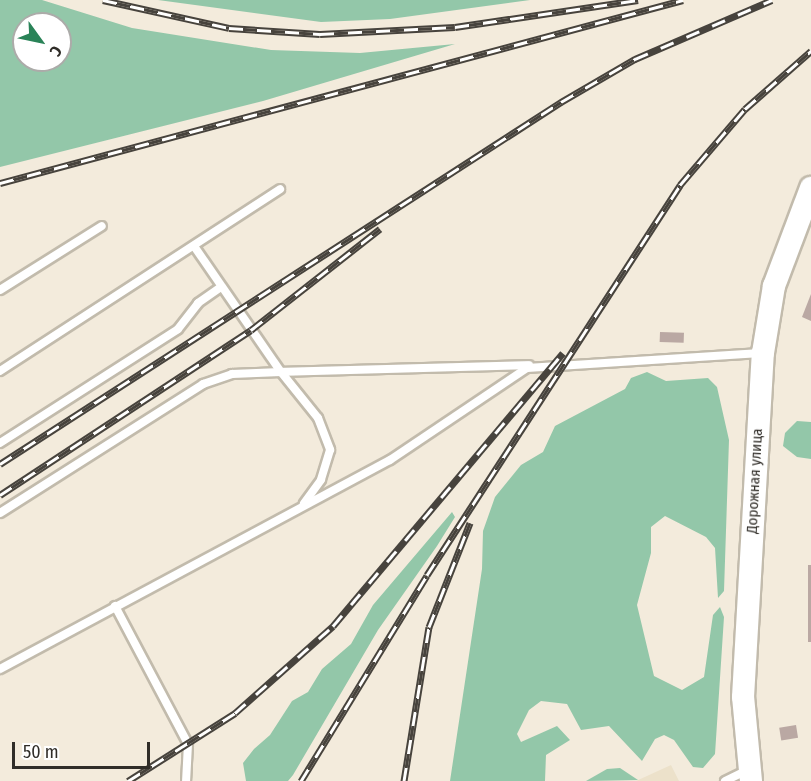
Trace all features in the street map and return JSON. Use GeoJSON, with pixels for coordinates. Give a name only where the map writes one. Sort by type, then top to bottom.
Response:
{"type":"FeatureCollection","features":[{"type":"Feature","properties":{"kind":"street","name":"Дорожная улица"},"geometry":{"type":"LineString","coordinates":[[749,775],[743,697],[763,353],[774,286],[811,188]]}},
{"type":"Feature","properties":{"kind":"lane"},"geometry":{"type":"LineString","coordinates":[[0,371],[280,189]]}},
{"type":"Feature","properties":{"kind":"lane"},"geometry":{"type":"LineString","coordinates":[[0,290],[102,226]]}},
{"type":"Feature","properties":{"kind":"lane"},"geometry":{"type":"LineString","coordinates":[[194,246],[281,372],[318,418],[330,450],[321,480],[299,508]]}},
{"type":"Feature","properties":{"kind":"lane"},"geometry":{"type":"LineString","coordinates":[[0,443],[178,329],[198,303],[221,287]]}},
{"type":"Feature","properties":{"kind":"lane"},"geometry":{"type":"LineString","coordinates":[[0,513],[203,384],[232,375],[538,365],[763,353]]}},
{"type":"Feature","properties":{"kind":"lane"},"geometry":{"type":"LineString","coordinates":[[0,669],[390,460],[502,381],[538,365]]}},
{"type":"Feature","properties":{"kind":"lane"},"geometry":{"type":"LineString","coordinates":[[116,606],[190,750],[186,781]]}},
{"type":"Feature","properties":{"kind":"lane"},"geometry":{"type":"LineString","coordinates":[[724,781],[749,775]]}},
{"type":"Feature","properties":{"kind":"shaded area"},"geometry":{"type":"Polygon","coordinates":[[[671,765],[679,781],[636,781],[671,765]]]}},
{"type":"Feature","properties":{"kind":"green space"},"geometry":{"type":"Polygon","coordinates":[[[0,0],[42,0],[132,28],[271,50],[360,53],[455,44],[263,101],[0,167],[0,0]]]}},
{"type":"Feature","properties":{"kind":"green space"},"geometry":{"type":"Polygon","coordinates":[[[158,0],[530,0],[390,19],[321,22],[158,0]]]}},
{"type":"Feature","properties":{"kind":"green space"},"geometry":{"type":"Polygon","coordinates":[[[647,372],[666,381],[708,378],[717,387],[729,440],[724,591],[718,598],[715,548],[706,537],[665,516],[651,527],[651,553],[637,605],[654,676],[682,690],[704,677],[713,615],[720,607],[724,617],[715,754],[703,768],[693,767],[674,740],[664,735],[655,739],[642,761],[609,726],[581,730],[567,704],[541,701],[529,710],[517,734],[521,742],[557,726],[570,740],[546,755],[545,781],[450,781],[482,569],[483,531],[495,497],[521,465],[543,452],[555,426],[625,389],[631,378],[647,372]]]}},
{"type":"Feature","properties":{"kind":"green space"},"geometry":{"type":"Polygon","coordinates":[[[797,421],[811,422],[811,459],[797,457],[783,446],[785,433],[797,421]]]}},
{"type":"Feature","properties":{"kind":"green space"},"geometry":{"type":"Polygon","coordinates":[[[452,512],[455,517],[378,630],[293,775],[288,781],[246,781],[243,763],[270,735],[292,701],[308,692],[322,669],[351,644],[373,605],[452,512]]]}},
{"type":"Feature","properties":{"kind":"green space"},"geometry":{"type":"Polygon","coordinates":[[[620,768],[638,780],[586,781],[607,769],[620,768]]]}},
{"type":"Feature","properties":{"kind":"building"},"geometry":{"type":"Polygon","coordinates":[[[811,294],[811,321],[802,317],[811,294]]]}},
{"type":"Feature","properties":{"kind":"building"},"geometry":{"type":"Polygon","coordinates":[[[660,332],[684,333],[684,343],[660,342],[660,332]]]}},
{"type":"Feature","properties":{"kind":"building"},"geometry":{"type":"Polygon","coordinates":[[[808,565],[811,565],[811,642],[808,642],[808,565]]]}},
{"type":"Feature","properties":{"kind":"building"},"geometry":{"type":"Polygon","coordinates":[[[796,725],[798,738],[781,740],[779,728],[796,725]]]}},
{"type":"Feature","properties":{"kind":"railway"},"geometry":{"type":"LineString","coordinates":[[103,0],[229,28],[320,34],[455,27],[638,0]]}},
{"type":"Feature","properties":{"kind":"railway"},"geometry":{"type":"LineString","coordinates":[[0,183],[683,0]]}},
{"type":"Feature","properties":{"kind":"railway"},"geometry":{"type":"LineString","coordinates":[[0,464],[561,102],[635,59],[772,0]]}},
{"type":"Feature","properties":{"kind":"railway"},"geometry":{"type":"LineString","coordinates":[[301,781],[427,575],[680,185],[745,109],[811,51]]}},
{"type":"Feature","properties":{"kind":"railway"},"geometry":{"type":"LineString","coordinates":[[0,495],[251,330],[380,229]]}},
{"type":"Feature","properties":{"kind":"railway"},"geometry":{"type":"LineString","coordinates":[[128,781],[235,713],[333,626],[563,353]]}},
{"type":"Feature","properties":{"kind":"railway"},"geometry":{"type":"LineString","coordinates":[[404,781],[429,627],[470,523]]}}]}
